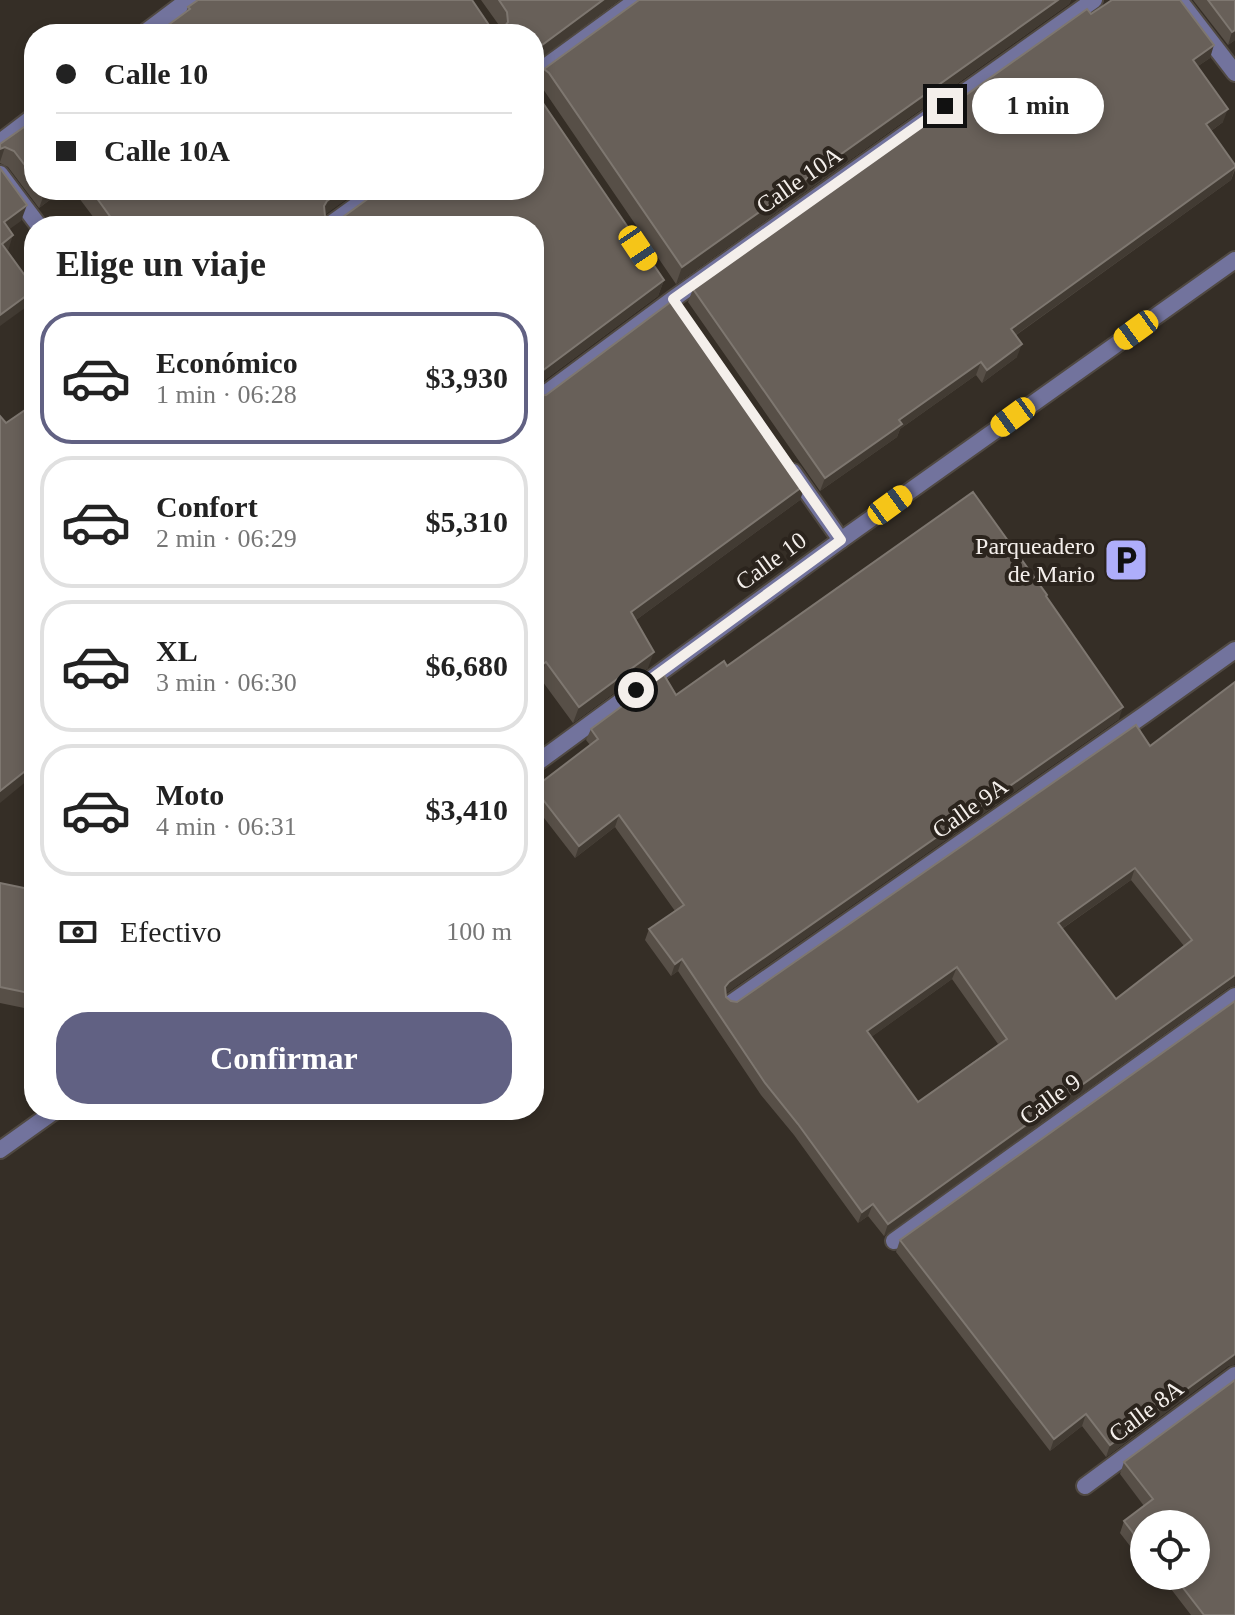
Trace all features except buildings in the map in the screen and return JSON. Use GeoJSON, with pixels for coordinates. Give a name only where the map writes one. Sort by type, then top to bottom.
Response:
{"type":"FeatureCollection","features":[{"type":"Feature","properties":{"kind":"street"},"geometry":{"type":"LineString","coordinates":[[156,24],[188,0]]}},
{"type":"Feature","properties":{"kind":"street"},"geometry":{"type":"LineString","coordinates":[[544,68],[637,0]]}},
{"type":"Feature","properties":{"kind":"street","name":"Calle 10A"},"geometry":{"type":"LineString","coordinates":[[544,395],[673,299],[1094,0]]}},
{"type":"Feature","properties":{"kind":"street"},"geometry":{"type":"LineString","coordinates":[[1179,0],[1235,73]]}},
{"type":"Feature","properties":{"kind":"street"},"geometry":{"type":"LineString","coordinates":[[0,142],[24,124]]}},
{"type":"Feature","properties":{"kind":"street"},"geometry":{"type":"LineString","coordinates":[[0,174],[32,216]]}},
{"type":"Feature","properties":{"kind":"street"},"geometry":{"type":"LineString","coordinates":[[342,216],[364,200]]}},
{"type":"Feature","properties":{"kind":"street","name":"Calle 10"},"geometry":{"type":"LineString","coordinates":[[544,758],[841,540],[1235,260]]}},
{"type":"Feature","properties":{"kind":"street"},"geometry":{"type":"LineString","coordinates":[[788,464],[841,540]]}},
{"type":"Feature","properties":{"kind":"street","name":"Calle 9A"},"geometry":{"type":"LineString","coordinates":[[731,1003],[1235,650]]}},
{"type":"Feature","properties":{"kind":"street","name":"Calle 9"},"geometry":{"type":"LineString","coordinates":[[894,1241],[1235,996]]}},
{"type":"Feature","properties":{"kind":"street"},"geometry":{"type":"LineString","coordinates":[[0,1150],[42,1120]]}},
{"type":"Feature","properties":{"kind":"street","name":"Calle 8A"},"geometry":{"type":"LineString","coordinates":[[1085,1486],[1235,1375]]}},
{"type":"Feature","properties":{"kind":"place","name":"Parqueadero de Mario"},"geometry":{"type":"Point","coordinates":[1126,560]}},
{"type":"Feature","properties":{"kind":"route"},"geometry":{"type":"LineString","coordinates":[[636,690],[841,540],[673,299],[945,106]]}}]}
